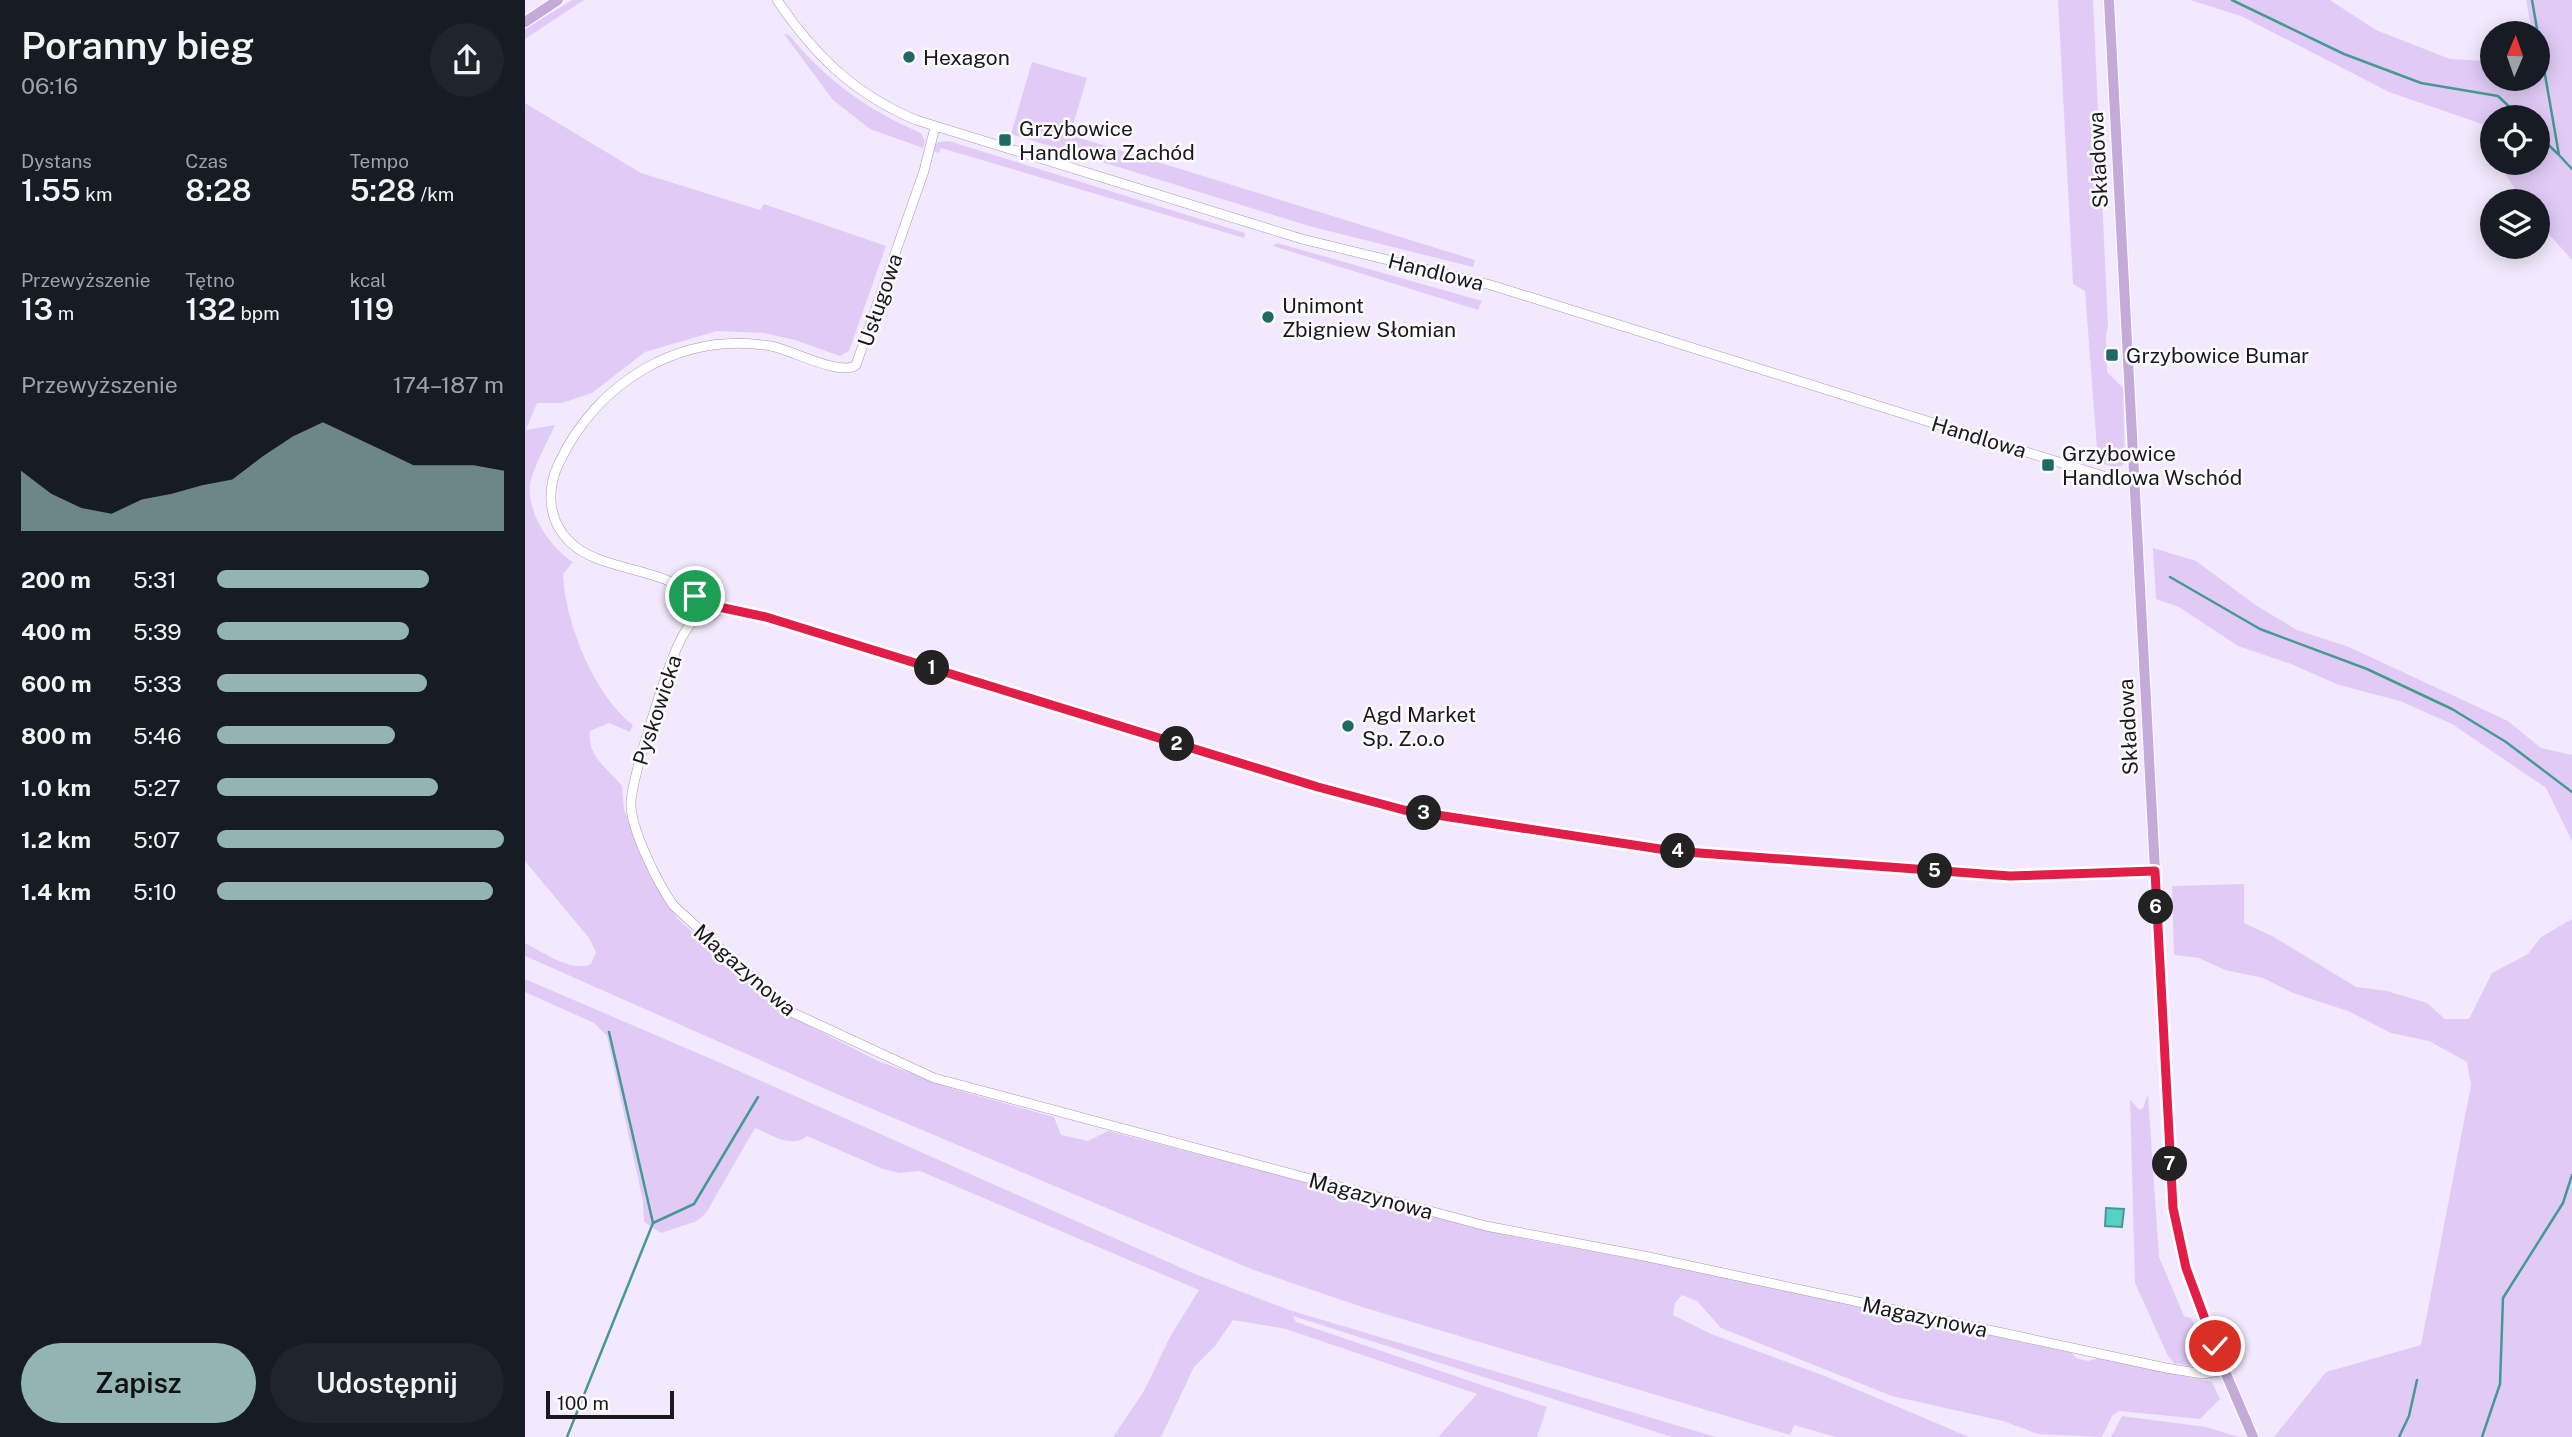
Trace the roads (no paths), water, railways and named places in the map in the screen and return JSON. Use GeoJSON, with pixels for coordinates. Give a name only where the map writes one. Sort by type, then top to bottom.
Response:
{"type":"FeatureCollection","features":[{"type":"Feature","properties":{"kind":"main road"},"geometry":{"type":"LineString","coordinates":[[525,22],[558,0]]}},
{"type":"Feature","properties":{"kind":"main road","name":"Składowa"},"geometry":{"type":"LineString","coordinates":[[2109,0],[2175,1220],[2189,1280],[2253,1437]]}},
{"type":"Feature","properties":{"kind":"street","name":"Handlowa"},"geometry":{"type":"LineString","coordinates":[[777,0],[809,45],[844,79],[885,107],[935,127],[1311,242],[1470,278],[2116,480],[2135,480]]}},
{"type":"Feature","properties":{"kind":"street","name":"Usługowa"},"geometry":{"type":"LineString","coordinates":[[695,596],[671,579],[596,558],[569,541],[558,526],[550,498],[552,481],[564,452],[585,419],[613,390],[647,367],[684,351],[723,344],[758,345],[795,352],[841,370],[856,365],[924,170],[935,127]]}},
{"type":"Feature","properties":{"kind":"street"},"geometry":{"type":"LineString","coordinates":[[701,592],[712,592],[719,607],[711,617],[698,615],[692,606],[695,596],[701,592]]}},
{"type":"Feature","properties":{"kind":"street"},"geometry":{"type":"LineString","coordinates":[[719,607],[773,619],[1328,790],[1404,810],[1673,851],[2010,876],[2155,871]]}},
{"type":"Feature","properties":{"kind":"street","name":"Pyskowicka"},"geometry":{"type":"LineString","coordinates":[[631,810],[633,787],[675,652],[698,615]]}},
{"type":"Feature","properties":{"kind":"street","name":"Magazynowa"},"geometry":{"type":"LineString","coordinates":[[631,810],[664,893],[673,905],[771,997],[805,1020],[934,1078],[1486,1226],[1644,1256],[2166,1368],[2203,1374],[2225,1370]]}},
{"type":"Feature","properties":{"kind":"waterway"},"geometry":{"type":"LineString","coordinates":[[2232,0],[2344,54],[2421,83],[2498,96],[2507,105]]}},
{"type":"Feature","properties":{"kind":"waterway"},"geometry":{"type":"LineString","coordinates":[[2532,0],[2559,155],[2572,169]]}},
{"type":"Feature","properties":{"kind":"waterway"},"geometry":{"type":"LineString","coordinates":[[2550,146],[2558,154]]}},
{"type":"Feature","properties":{"kind":"waterway"},"geometry":{"type":"LineString","coordinates":[[2170,577],[2260,629],[2367,669],[2452,709],[2506,742],[2572,792]]}},
{"type":"Feature","properties":{"kind":"waterway"},"geometry":{"type":"LineString","coordinates":[[567,1437],[653,1223],[609,1032]]}},
{"type":"Feature","properties":{"kind":"waterway"},"geometry":{"type":"LineString","coordinates":[[653,1223],[694,1204],[758,1097]]}},
{"type":"Feature","properties":{"kind":"waterway"},"geometry":{"type":"LineString","coordinates":[[2482,1437],[2500,1384],[2503,1298],[2563,1203],[2572,1175]]}},
{"type":"Feature","properties":{"kind":"waterway"},"geometry":{"type":"LineString","coordinates":[[2399,1437],[2409,1416],[2417,1380]]}},
{"type":"Feature","properties":{"kind":"place","name":"Hexagon"},"geometry":{"type":"Point","coordinates":[909,57]}},
{"type":"Feature","properties":{"kind":"place","name":"Grzybowice Handlowa Zachód"},"geometry":{"type":"Point","coordinates":[1005,140]}},
{"type":"Feature","properties":{"kind":"place","name":"Unimont Zbigniew Słomian"},"geometry":{"type":"Point","coordinates":[1268,317]}},
{"type":"Feature","properties":{"kind":"place","name":"Grzybowice Bumar"},"geometry":{"type":"Point","coordinates":[2112,355]}},
{"type":"Feature","properties":{"kind":"place","name":"Grzybowice Handlowa Wschód"},"geometry":{"type":"Point","coordinates":[2048,465]}},
{"type":"Feature","properties":{"kind":"place","name":"Agd Market Sp. Z.o.o"},"geometry":{"type":"Point","coordinates":[1348,726]}}]}
